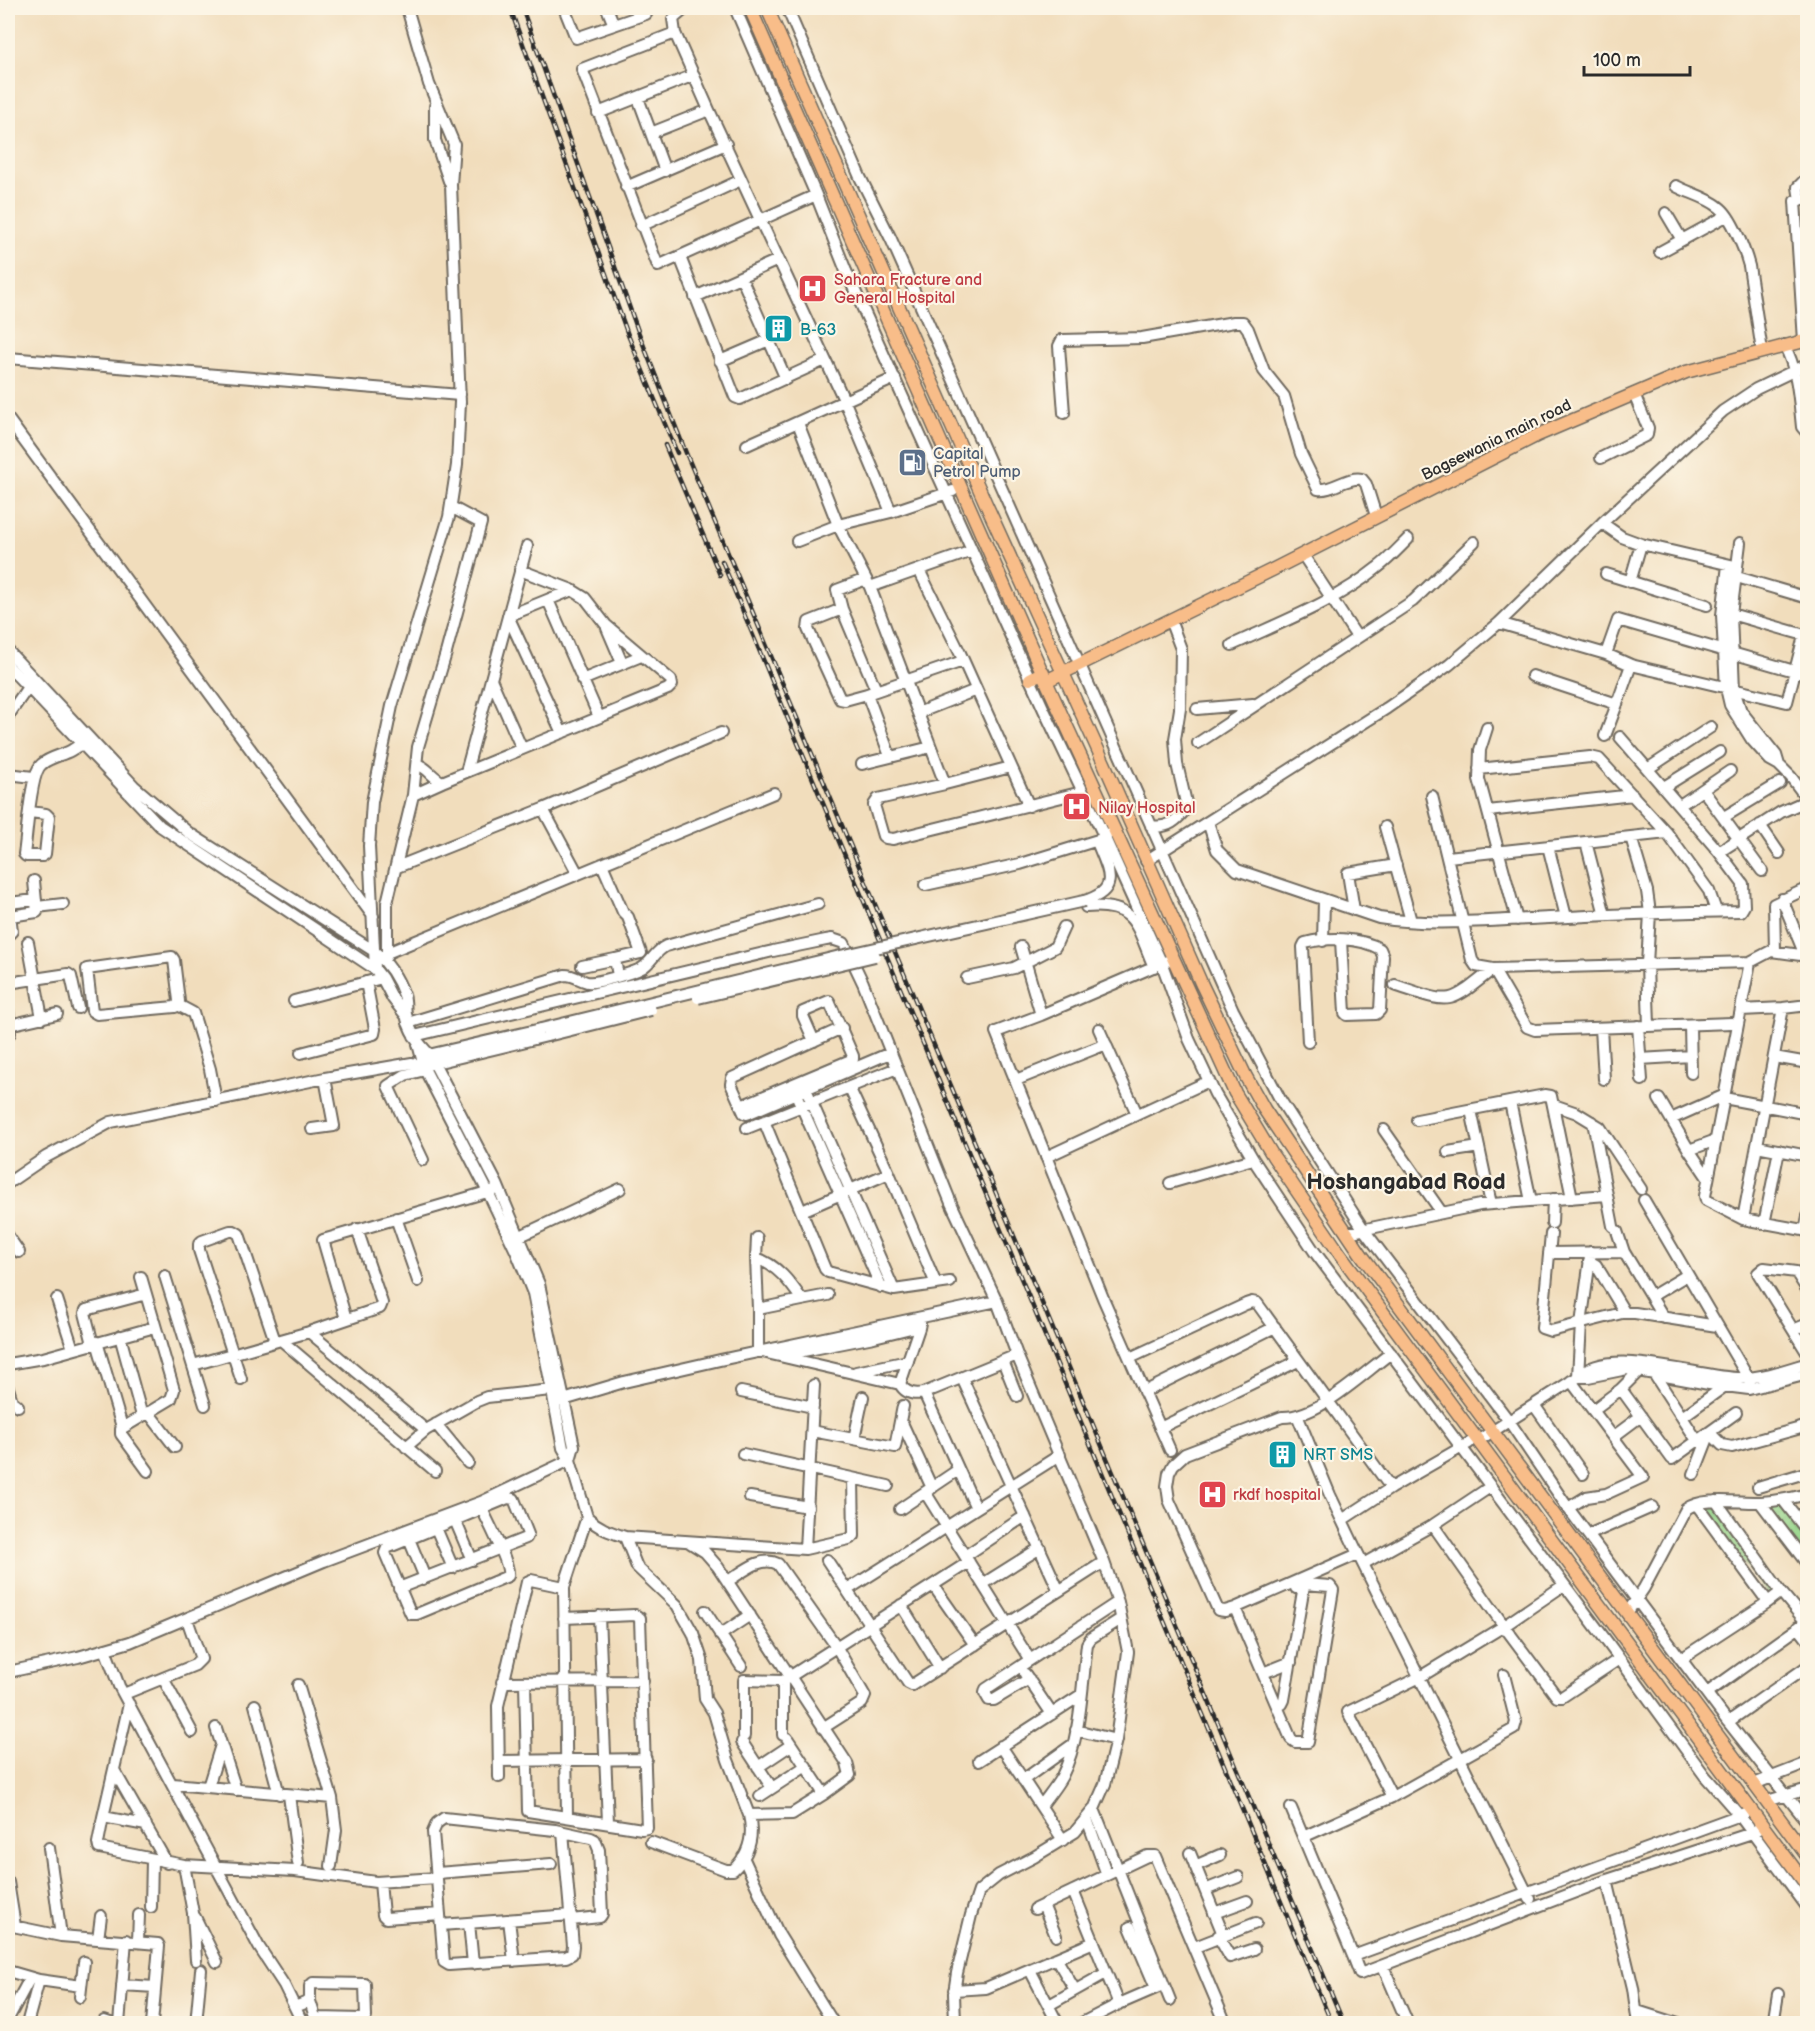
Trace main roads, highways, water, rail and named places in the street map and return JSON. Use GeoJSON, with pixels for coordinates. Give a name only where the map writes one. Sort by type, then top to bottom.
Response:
{"type":"FeatureCollection","features":[{"type":"Feature","properties":{"kind":"main road"},"geometry":{"type":"LineString","coordinates":[[750,8],[1044,677],[1106,835],[1173,957],[1234,1093],[1319,1225],[1398,1332],[1470,1443],[1808,1887]]}},
{"type":"Feature","properties":{"kind":"main road"},"geometry":{"type":"LineString","coordinates":[[767,8],[1146,861],[1202,985],[1264,1109],[1347,1233],[1808,1857]]}},
{"type":"Feature","properties":{"kind":"main road","name":"Bagsewania main road"},"geometry":{"type":"LineString","coordinates":[[1062,674],[1538,435],[1686,372],[1806,340]]}},
{"type":"Feature","properties":{"kind":"main road"},"geometry":{"type":"LineString","coordinates":[[1030,679],[1062,674]]}},
{"type":"Feature","properties":{"kind":"railway"},"geometry":{"type":"LineString","coordinates":[[510,8],[628,335],[677,453]]}},
{"type":"Feature","properties":{"kind":"railway"},"geometry":{"type":"LineString","coordinates":[[522,8],[638,331],[686,453],[1344,2024]]}},
{"type":"Feature","properties":{"kind":"railway"},"geometry":{"type":"LineString","coordinates":[[665,445],[720,575]]}},
{"type":"Feature","properties":{"kind":"railway"},"geometry":{"type":"LineString","coordinates":[[722,561],[1332,2024]]}},
{"type":"Feature","properties":{"kind":"place","name":"Sahara Fracture and General Hospital"},"geometry":{"type":"Point","coordinates":[813,288]}},
{"type":"Feature","properties":{"kind":"place","name":"B-63"},"geometry":{"type":"Point","coordinates":[779,329]}},
{"type":"Feature","properties":{"kind":"place","name":"Capital Petrol Pump"},"geometry":{"type":"Point","coordinates":[912,462]}},
{"type":"Feature","properties":{"kind":"place","name":"Nilay Hospital"},"geometry":{"type":"Point","coordinates":[1077,807]}},
{"type":"Feature","properties":{"kind":"place","name":"NRT SMS"},"geometry":{"type":"Point","coordinates":[1282,1454]}},
{"type":"Feature","properties":{"kind":"place","name":"rkdf hospital"},"geometry":{"type":"Point","coordinates":[1212,1494]}},
{"type":"Feature","properties":{"kind":"district","name":"Hoshangabad Road"},"geometry":{"type":"Point","coordinates":[1406,1181]}}]}
